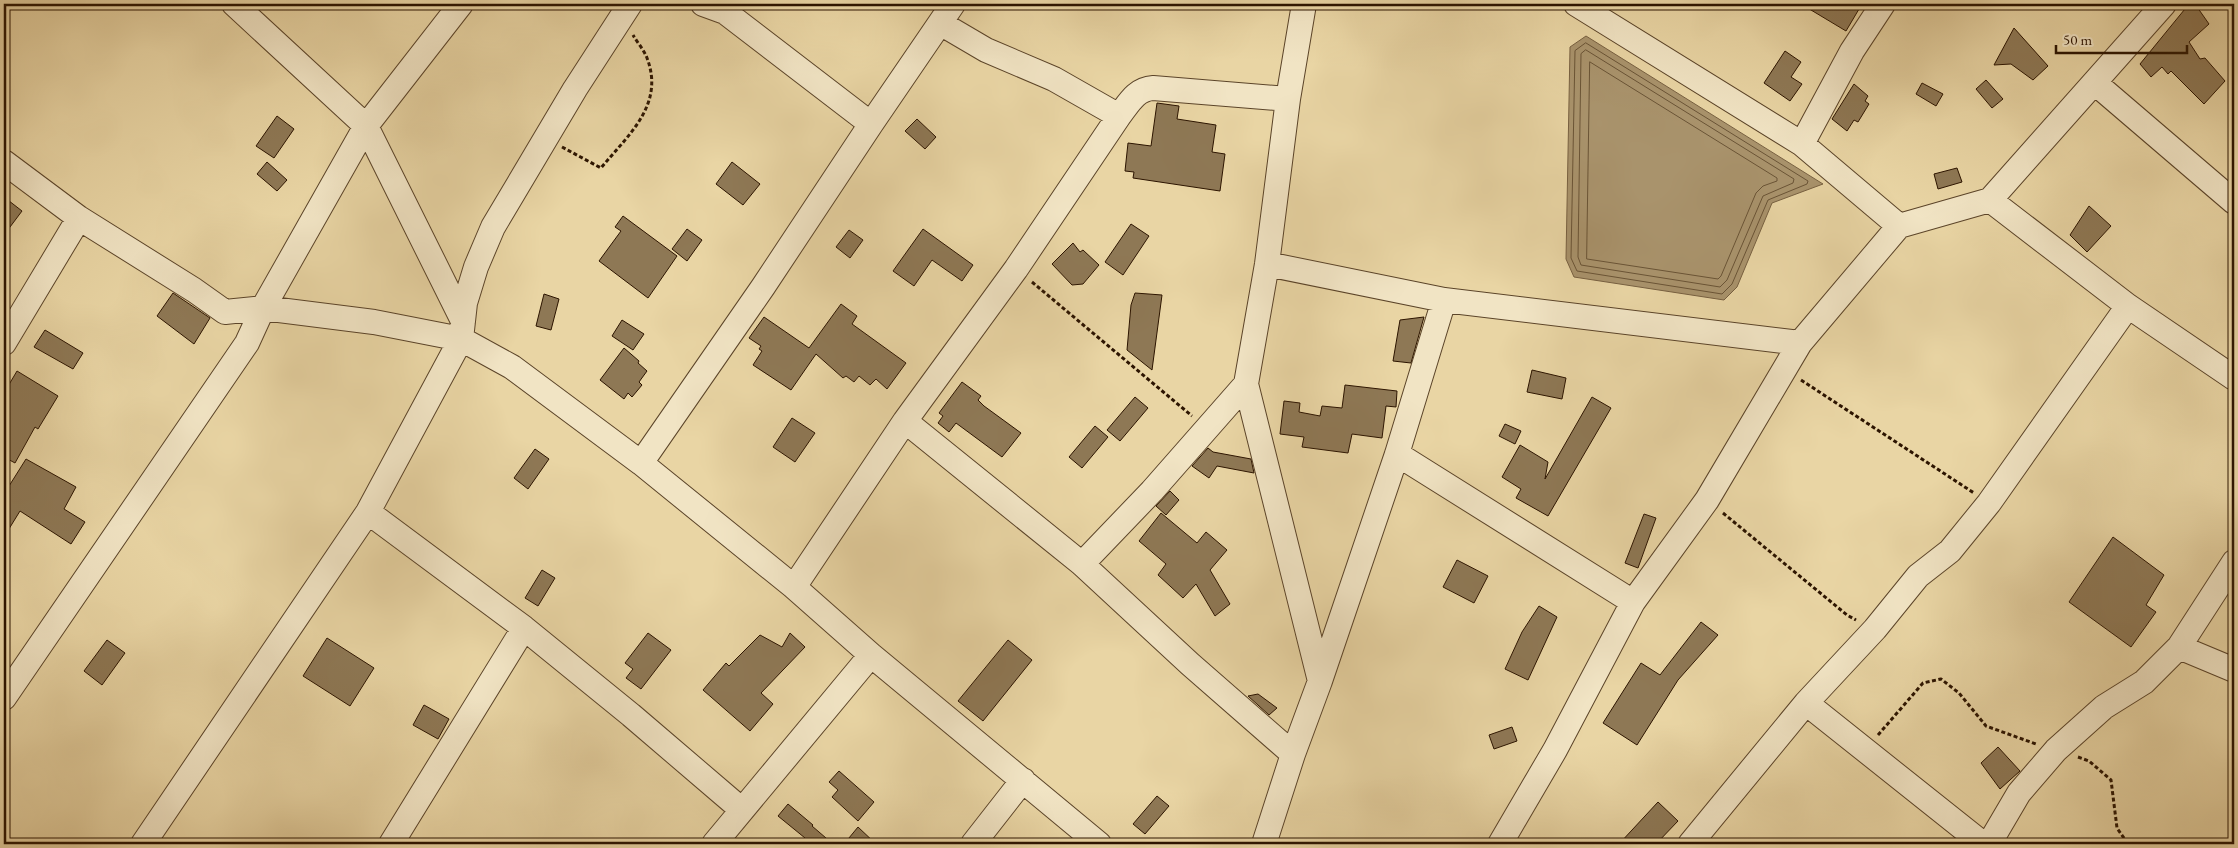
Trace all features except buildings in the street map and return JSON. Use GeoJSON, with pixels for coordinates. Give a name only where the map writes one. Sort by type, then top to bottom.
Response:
{"type":"FeatureCollection","features":[{"type":"Feature","properties":{"kind":"street"},"geometry":{"type":"LineString","coordinates":[[234,4],[366,126],[462,330],[641,463],[794,587],[871,655],[1099,844]]}},
{"type":"Feature","properties":{"kind":"street"},"geometry":{"type":"LineString","coordinates":[[4,698],[247,343],[262,308],[366,126],[461,4]]}},
{"type":"Feature","properties":{"kind":"street"},"geometry":{"type":"LineString","coordinates":[[704,4],[725,12],[871,124]]}},
{"type":"Feature","properties":{"kind":"street"},"geometry":{"type":"LineString","coordinates":[[1304,4],[1288,99],[1267,264],[1246,384],[1320,680]]}},
{"type":"Feature","properties":{"kind":"street"},"geometry":{"type":"LineString","coordinates":[[1576,4],[1802,144],[1899,226]]}},
{"type":"Feature","properties":{"kind":"street"},"geometry":{"type":"LineString","coordinates":[[1802,144],[1852,51],[1883,4]]}},
{"type":"Feature","properties":{"kind":"street"},"geometry":{"type":"LineString","coordinates":[[1500,844],[1555,750],[1633,602],[1706,500],[1786,370],[1800,343],[1899,226],[1990,200],[2164,4]]}},
{"type":"Feature","properties":{"kind":"street"},"geometry":{"type":"LineString","coordinates":[[143,844],[368,512],[462,330],[465,303],[476,267],[493,227],[575,88],[626,11]]}},
{"type":"Feature","properties":{"kind":"street"},"geometry":{"type":"LineString","coordinates":[[641,463],[763,288],[947,13],[986,50],[1054,79],[1119,116]]}},
{"type":"Feature","properties":{"kind":"street"},"geometry":{"type":"LineString","coordinates":[[2095,83],[2234,202]]}},
{"type":"Feature","properties":{"kind":"street"},"geometry":{"type":"LineString","coordinates":[[794,587],[906,421],[1016,269],[1119,116],[1136,94],[1144,88],[1288,99]]}},
{"type":"Feature","properties":{"kind":"street"},"geometry":{"type":"LineString","coordinates":[[4,162],[79,218],[194,290],[225,312],[262,308],[374,322],[462,330]]}},
{"type":"Feature","properties":{"kind":"street"},"geometry":{"type":"LineString","coordinates":[[1990,200],[2128,306],[2234,378]]}},
{"type":"Feature","properties":{"kind":"street"},"geometry":{"type":"LineString","coordinates":[[7,331],[79,218]]}},
{"type":"Feature","properties":{"kind":"street"},"geometry":{"type":"LineString","coordinates":[[1267,264],[1444,300],[1800,343]]}},
{"type":"Feature","properties":{"kind":"street"},"geometry":{"type":"LineString","coordinates":[[1264,844],[1292,754],[1320,680],[1397,454],[1444,300]]}},
{"type":"Feature","properties":{"kind":"street"},"geometry":{"type":"LineString","coordinates":[[1690,844],[1806,703],[1875,629],[1918,576],[1950,551],[1989,503],[2128,306]]}},
{"type":"Feature","properties":{"kind":"street"},"geometry":{"type":"LineString","coordinates":[[1082,564],[1152,491],[1246,384]]}},
{"type":"Feature","properties":{"kind":"street"},"geometry":{"type":"LineString","coordinates":[[906,421],[1082,564],[1190,664],[1292,754]]}},
{"type":"Feature","properties":{"kind":"street"},"geometry":{"type":"LineString","coordinates":[[1397,454],[1633,602]]}},
{"type":"Feature","properties":{"kind":"street"},"geometry":{"type":"LineString","coordinates":[[368,512],[524,628],[631,715],[742,810]]}},
{"type":"Feature","properties":{"kind":"street"},"geometry":{"type":"LineString","coordinates":[[1989,844],[2019,793],[2056,750],[2104,707],[2144,682],[2179,647],[2234,562]]}},
{"type":"Feature","properties":{"kind":"street"},"geometry":{"type":"LineString","coordinates":[[390,844],[524,628]]}},
{"type":"Feature","properties":{"kind":"street"},"geometry":{"type":"LineString","coordinates":[[2179,647],[2234,670]]}},
{"type":"Feature","properties":{"kind":"street"},"geometry":{"type":"LineString","coordinates":[[714,844],[871,655]]}},
{"type":"Feature","properties":{"kind":"street"},"geometry":{"type":"LineString","coordinates":[[1806,703],[1983,844]]}},
{"type":"Feature","properties":{"kind":"street"},"geometry":{"type":"LineString","coordinates":[[973,844],[1023,780]]}},
{"type":"Feature","properties":{"kind":"path"},"geometry":{"type":"LineString","coordinates":[[547,138],[601,168],[644,116],[653,87],[647,57],[626,11]]}},
{"type":"Feature","properties":{"kind":"path"},"geometry":{"type":"LineString","coordinates":[[1016,269],[1206,428]]}},
{"type":"Feature","properties":{"kind":"path"},"geometry":{"type":"LineString","coordinates":[[1786,370],[1989,503]]}},
{"type":"Feature","properties":{"kind":"path"},"geometry":{"type":"LineString","coordinates":[[1706,500],[1847,615],[1875,629]]}},
{"type":"Feature","properties":{"kind":"path"},"geometry":{"type":"LineString","coordinates":[[1866,750],[1923,682],[1942,679],[1959,693],[1986,726],[2023,741],[2088,761],[2111,780],[2117,828],[2128,844]]}},
{"type":"Feature","properties":{"kind":"water"},"geometry":{"type":"Polygon","coordinates":[[[1586,36],[1823,184],[1772,203],[1737,287],[1724,300],[1574,277],[1566,259],[1570,47],[1586,36]]]}}]}
